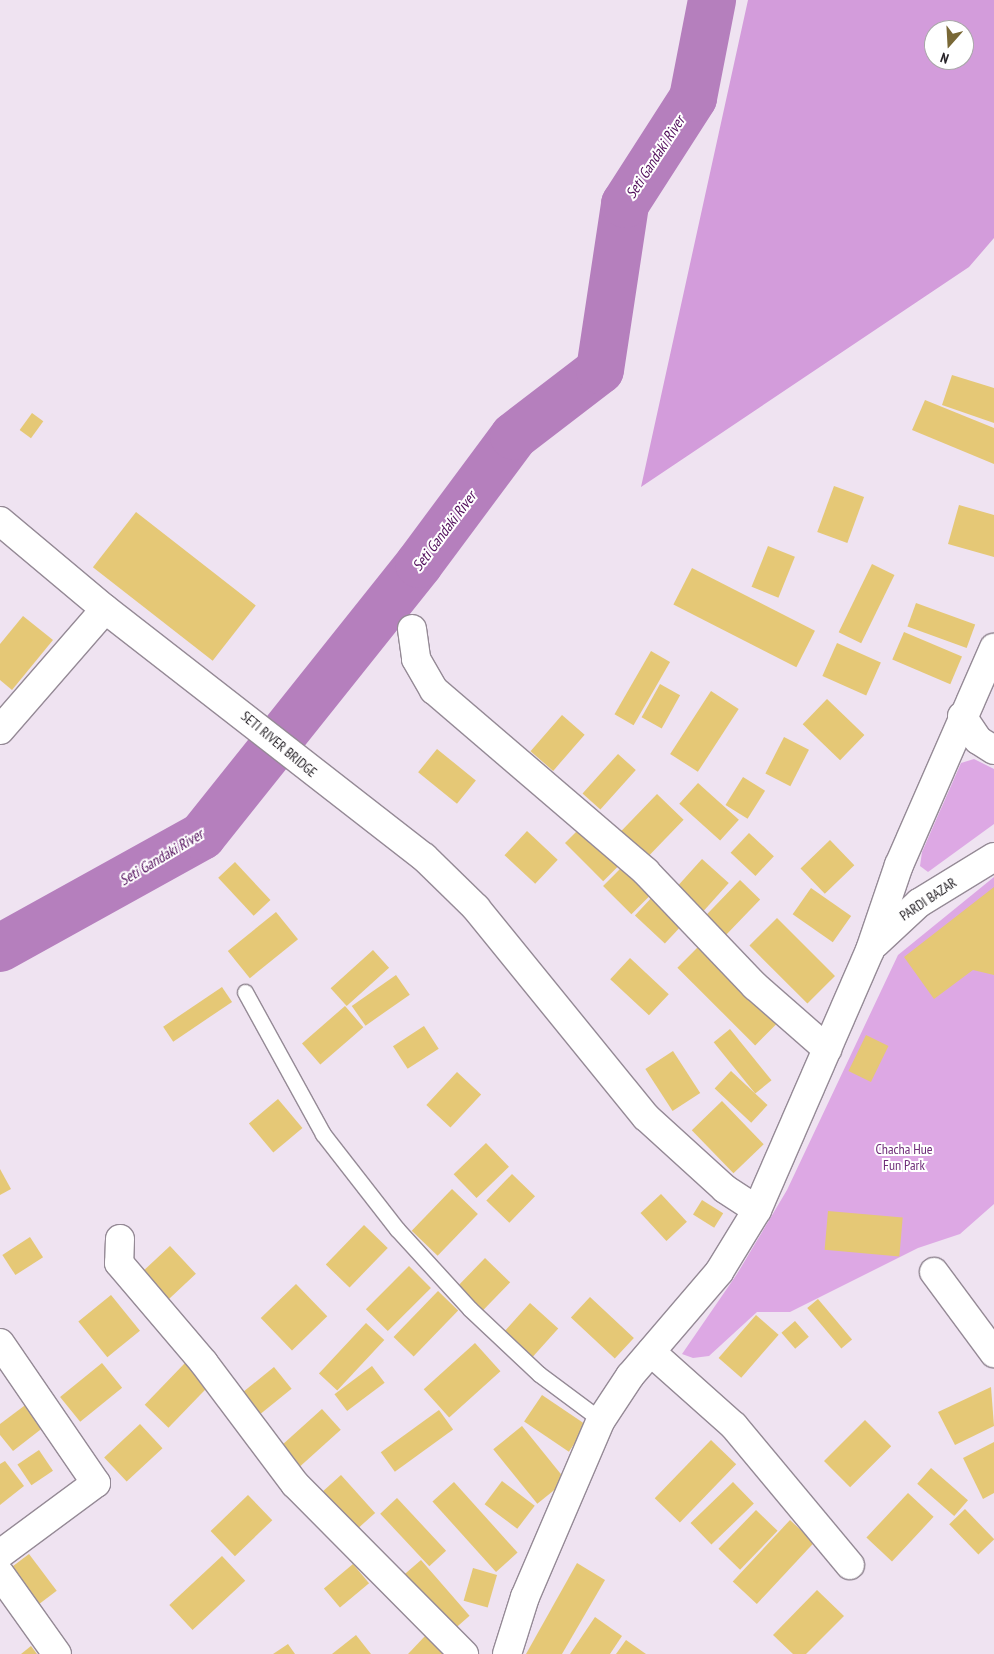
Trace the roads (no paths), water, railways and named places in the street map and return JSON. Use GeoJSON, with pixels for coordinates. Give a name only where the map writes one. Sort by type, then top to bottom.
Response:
{"type":"FeatureCollection","features":[{"type":"Feature","properties":{"kind":"street","name":"SETI RIVER BRIDGE"},"geometry":{"type":"LineString","coordinates":[[0,521],[105,609],[232,704],[326,784],[424,857],[450,883],[646,1117],[703,1171],[757,1210]]}},
{"type":"Feature","properties":{"kind":"street"},"geometry":{"type":"LineString","coordinates":[[4,722],[105,609]]}},
{"type":"Feature","properties":{"kind":"street"},"geometry":{"type":"LineString","coordinates":[[412,629],[416,659],[434,690],[646,872],[749,980],[827,1049]]}},
{"type":"Feature","properties":{"kind":"street"},"geometry":{"type":"LineString","coordinates":[[507,1654],[536,1570],[601,1420],[651,1352],[719,1272],[757,1210],[870,950],[899,865],[962,716],[994,648]]}},
{"type":"Feature","properties":{"kind":"street"},"geometry":{"type":"LineString","coordinates":[[962,716],[978,740],[994,750]]}},
{"type":"Feature","properties":{"kind":"street","name":"PARDI BAZAR"},"geometry":{"type":"LineString","coordinates":[[870,950],[919,903],[994,857]]}},
{"type":"Feature","properties":{"kind":"street"},"geometry":{"type":"LineString","coordinates":[[120,1239],[119,1263],[204,1363],[295,1484],[464,1654]]}},
{"type":"Feature","properties":{"kind":"street"},"geometry":{"type":"LineString","coordinates":[[934,1272],[994,1353]]}},
{"type":"Feature","properties":{"kind":"street"},"geometry":{"type":"LineString","coordinates":[[0,1343],[96,1483],[0,1554]]}},
{"type":"Feature","properties":{"kind":"street"},"geometry":{"type":"LineString","coordinates":[[651,1352],[734,1426],[850,1565]]}},
{"type":"Feature","properties":{"kind":"street"},"geometry":{"type":"LineString","coordinates":[[0,1574],[57,1654]]}},
{"type":"Feature","properties":{"kind":"lane"},"geometry":{"type":"LineString","coordinates":[[245,992],[323,1134],[397,1229],[470,1309],[538,1374],[601,1420]]}},
{"type":"Feature","properties":{"kind":"waterway","name":"Seti Gandaki River"},"geometry":{"type":"LineString","coordinates":[[0,948],[202,836],[419,564],[514,436],[600,370],[625,204],[693,98],[712,0]]}},
{"type":"Feature","properties":{"kind":"park label","name":"Chacha Hue Fun Park"},"geometry":{"type":"Point","coordinates":[904,1158]}}]}
